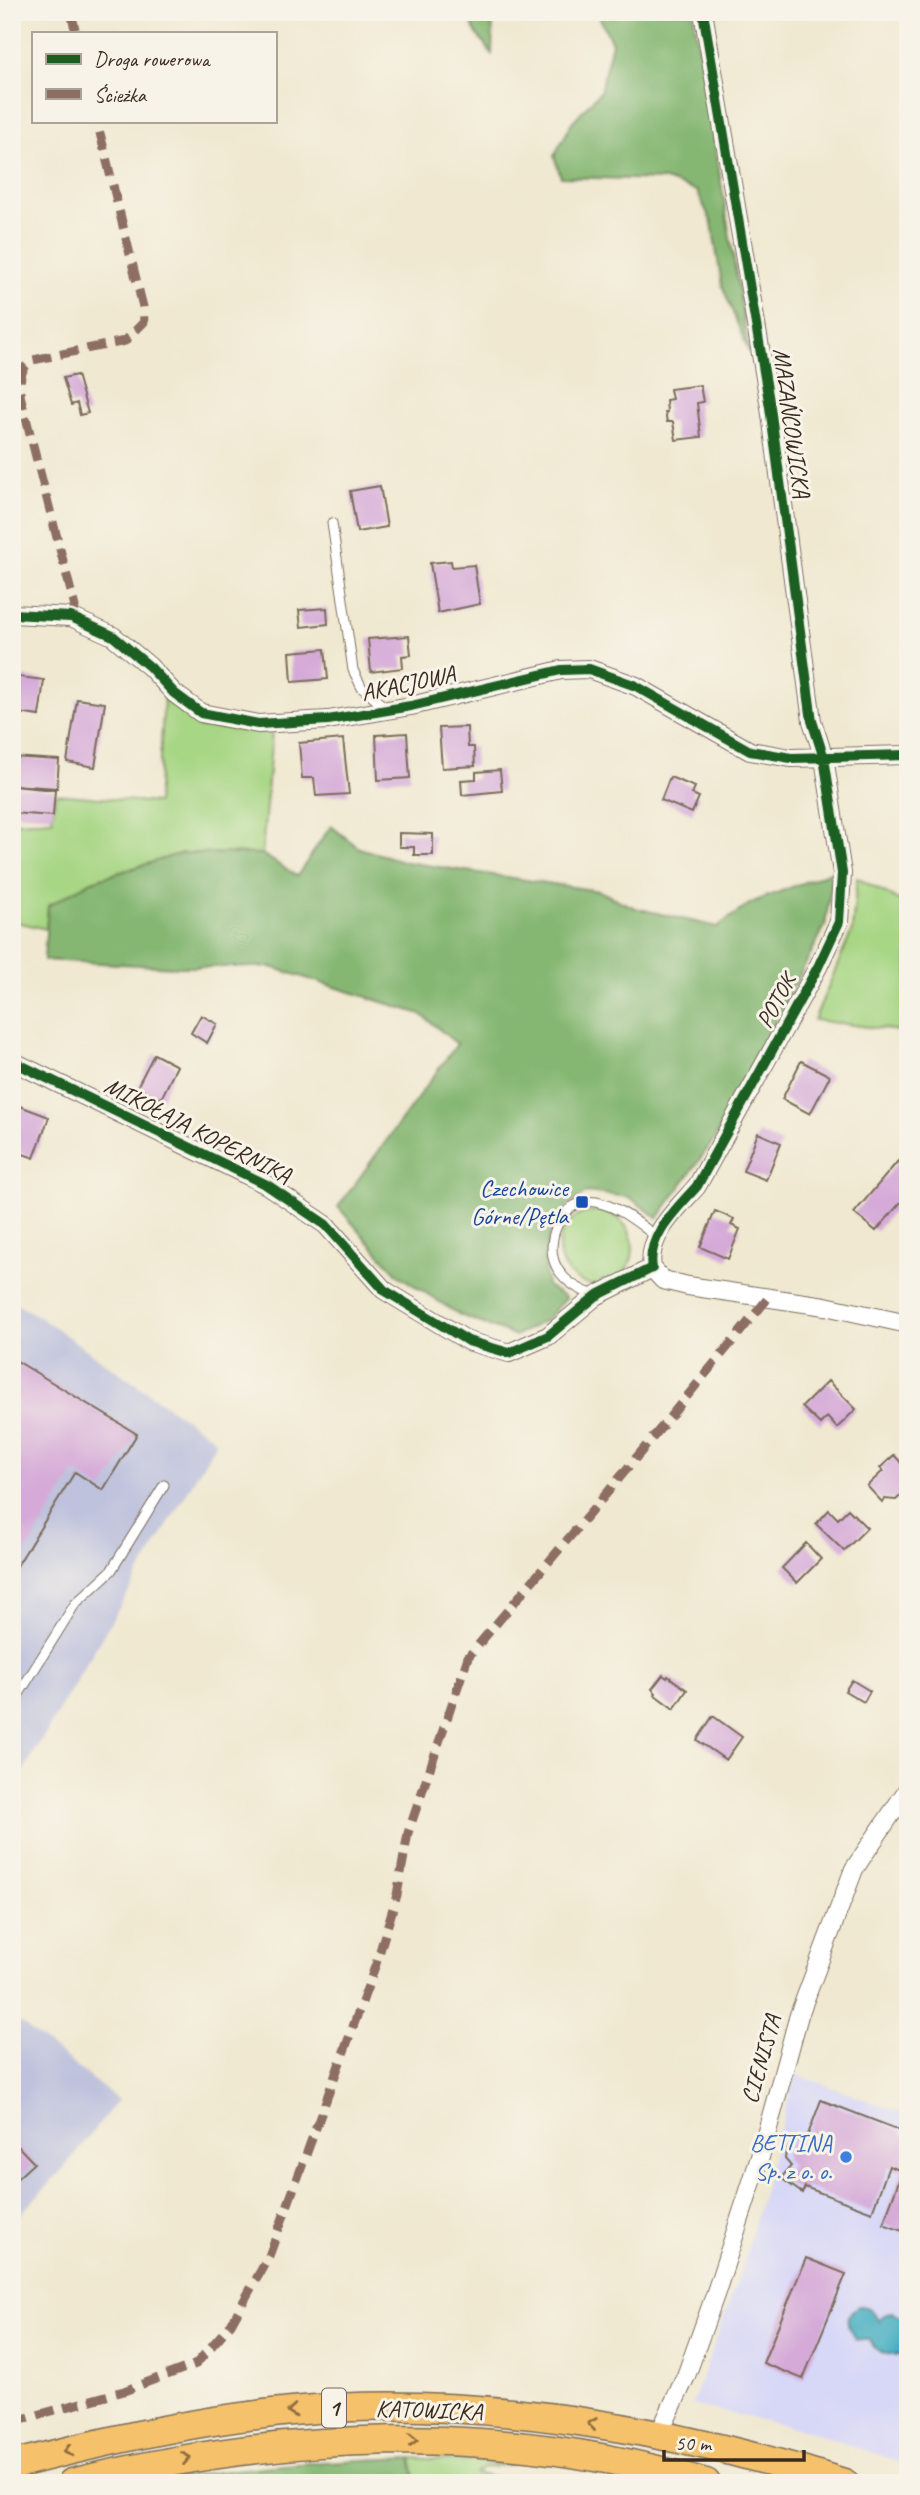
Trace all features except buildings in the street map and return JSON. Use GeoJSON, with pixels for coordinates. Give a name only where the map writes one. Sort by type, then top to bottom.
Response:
{"type":"FeatureCollection","features":[{"type":"Feature","properties":{"kind":"main road","name":"KATOWICKA"},"geometry":{"type":"LineString","coordinates":[[12,2465],[84,2446],[210,2421],[337,2407],[457,2409],[528,2415],[659,2434],[772,2461],[844,2483]]}},
{"type":"Feature","properties":{"kind":"main road","name":"KATOWICKA"},"geometry":{"type":"LineString","coordinates":[[72,2483],[126,2469],[237,2450],[372,2438],[453,2441],[604,2457],[706,2483]]}},
{"type":"Feature","properties":{"kind":"street","name":"MAZAŃCOWICKA"},"geometry":{"type":"LineString","coordinates":[[703,12],[770,407],[812,721],[824,758]]}},
{"type":"Feature","properties":{"kind":"street","name":"AKACJOWA"},"geometry":{"type":"LineString","coordinates":[[12,614],[71,617],[113,636],[150,667],[174,693],[201,713],[258,724],[328,720],[388,710],[561,670],[589,669],[636,686],[750,751],[792,758],[824,758]]}},
{"type":"Feature","properties":{"kind":"street"},"geometry":{"type":"LineString","coordinates":[[824,758],[908,755]]}},
{"type":"Feature","properties":{"kind":"street","name":"POTOK"},"geometry":{"type":"LineString","coordinates":[[657,1237],[670,1217],[697,1186],[818,967],[839,922],[842,873],[824,758]]}},
{"type":"Feature","properties":{"kind":"street","name":"MIKOŁAJA KOPERNIKA"},"geometry":{"type":"LineString","coordinates":[[12,1061],[267,1185],[326,1225],[384,1290],[468,1341],[509,1353],[548,1336],[596,1296]]}},
{"type":"Feature","properties":{"kind":"street"},"geometry":{"type":"LineString","coordinates":[[657,1237],[651,1248],[652,1268],[663,1280],[825,1306],[908,1324]]}},
{"type":"Feature","properties":{"kind":"street"},"geometry":{"type":"LineString","coordinates":[[596,1296],[652,1268]]}},
{"type":"Feature","properties":{"kind":"street","name":"CIENISTA"},"geometry":{"type":"LineString","coordinates":[[659,2434],[686,2376],[715,2294],[760,2157],[799,2015],[845,1893],[855,1869],[908,1789]]}},
{"type":"Feature","properties":{"kind":"lane"},"geometry":{"type":"LineString","coordinates":[[331,523],[353,670],[362,688],[388,710]]}},
{"type":"Feature","properties":{"kind":"lane"},"geometry":{"type":"LineString","coordinates":[[596,1296],[570,1283],[555,1265],[552,1252],[554,1235],[561,1217],[582,1202],[594,1202],[619,1210],[657,1237]]}},
{"type":"Feature","properties":{"kind":"lane"},"geometry":{"type":"LineString","coordinates":[[12,1705],[75,1604],[111,1571],[164,1485]]}},
{"type":"Feature","properties":{"kind":"shaded area"},"geometry":{"type":"Polygon","coordinates":[[[12,1301],[41,1318],[217,1441],[12,1790],[12,1301]]]}},
{"type":"Feature","properties":{"kind":"shaded area"},"geometry":{"type":"Polygon","coordinates":[[[12,2016],[118,2100],[62,2170],[12,2223],[12,2016]]]}},
{"type":"Feature","properties":{"kind":"shaded area"},"geometry":{"type":"Polygon","coordinates":[[[795,2074],[908,2115],[908,2465],[806,2430],[692,2405],[745,2259],[795,2074]]]}},
{"type":"Feature","properties":{"kind":"green space"},"geometry":{"type":"Polygon","coordinates":[[[468,12],[493,12],[492,54],[474,30],[468,12]]]}},
{"type":"Feature","properties":{"kind":"green space"},"geometry":{"type":"Polygon","coordinates":[[[597,12],[693,12],[749,353],[722,285],[712,223],[697,191],[665,180],[561,177],[554,156],[573,121],[600,92],[612,43],[597,12]]]}},
{"type":"Feature","properties":{"kind":"green space"},"geometry":{"type":"Polygon","coordinates":[[[164,699],[199,727],[272,732],[262,854],[182,853],[92,881],[48,906],[46,929],[12,921],[12,822],[52,820],[56,794],[157,803],[164,699]]]}},
{"type":"Feature","properties":{"kind":"green space"},"geometry":{"type":"Polygon","coordinates":[[[331,826],[359,848],[406,862],[599,891],[635,908],[717,927],[751,903],[833,871],[825,926],[715,1138],[658,1218],[629,1197],[587,1192],[555,1215],[544,1258],[547,1286],[566,1298],[545,1321],[515,1336],[460,1315],[398,1275],[338,1207],[457,1044],[421,1014],[271,967],[177,967],[44,960],[48,906],[92,881],[182,853],[262,854],[297,876],[331,826]]]}},
{"type":"Feature","properties":{"kind":"green space"},"geometry":{"type":"Polygon","coordinates":[[[857,878],[908,905],[908,1032],[814,1020],[852,931],[857,878]]]}},
{"type":"Feature","properties":{"kind":"green space"},"geometry":{"type":"Polygon","coordinates":[[[596,1211],[617,1217],[627,1227],[633,1248],[627,1269],[617,1279],[596,1285],[575,1279],[565,1269],[559,1248],[565,1227],[575,1217],[596,1211]]]}},
{"type":"Feature","properties":{"kind":"green space"},"geometry":{"type":"Polygon","coordinates":[[[411,2458],[513,2464],[483,2468],[475,2474],[540,2483],[416,2483],[411,2458]]]}},
{"type":"Feature","properties":{"kind":"green space"},"geometry":{"type":"Polygon","coordinates":[[[411,2458],[416,2483],[152,2483],[281,2465],[411,2458]]]}},
{"type":"Feature","properties":{"kind":"water"},"geometry":{"type":"Polygon","coordinates":[[[858,2306],[871,2309],[878,2320],[892,2312],[907,2322],[908,2339],[902,2353],[883,2353],[875,2348],[870,2340],[856,2339],[848,2326],[848,2317],[858,2306]]]}},
{"type":"Feature","properties":{"kind":"marked path"},"geometry":{"type":"LineString","coordinates":[[71,12],[76,32]]}},
{"type":"Feature","properties":{"kind":"marked path"},"geometry":{"type":"LineString","coordinates":[[71,617],[75,607],[20,395],[20,384],[23,371],[33,360],[125,341],[144,322],[143,307],[97,122]]}},
{"type":"Feature","properties":{"kind":"marked path"},"geometry":{"type":"LineString","coordinates":[[12,2422],[124,2391],[196,2364],[231,2324],[269,2256],[376,1964],[397,1895],[408,1833],[468,1657],[769,1297]]}},
{"type":"Feature","properties":{"kind":"cycle path"},"geometry":{"type":"LineString","coordinates":[[12,1061],[267,1185],[326,1225],[384,1290],[468,1341],[509,1353],[548,1336],[596,1296],[652,1268],[654,1245],[665,1223],[697,1186],[818,967],[839,922],[842,873],[824,758],[812,721],[770,407],[703,12]]}},
{"type":"Feature","properties":{"kind":"cycle path"},"geometry":{"type":"LineString","coordinates":[[12,614],[71,617],[113,636],[150,667],[174,693],[201,713],[258,724],[328,720],[411,706],[561,670],[589,669],[636,686],[750,751],[791,758],[908,755]]}},
{"type":"Feature","properties":{"kind":"place","name":"Czechowice Górne/Pętla"},"geometry":{"type":"Point","coordinates":[582,1202]}},
{"type":"Feature","properties":{"kind":"place","name":"BETTINA Sp. z o. o."},"geometry":{"type":"Point","coordinates":[846,2157]}}]}
